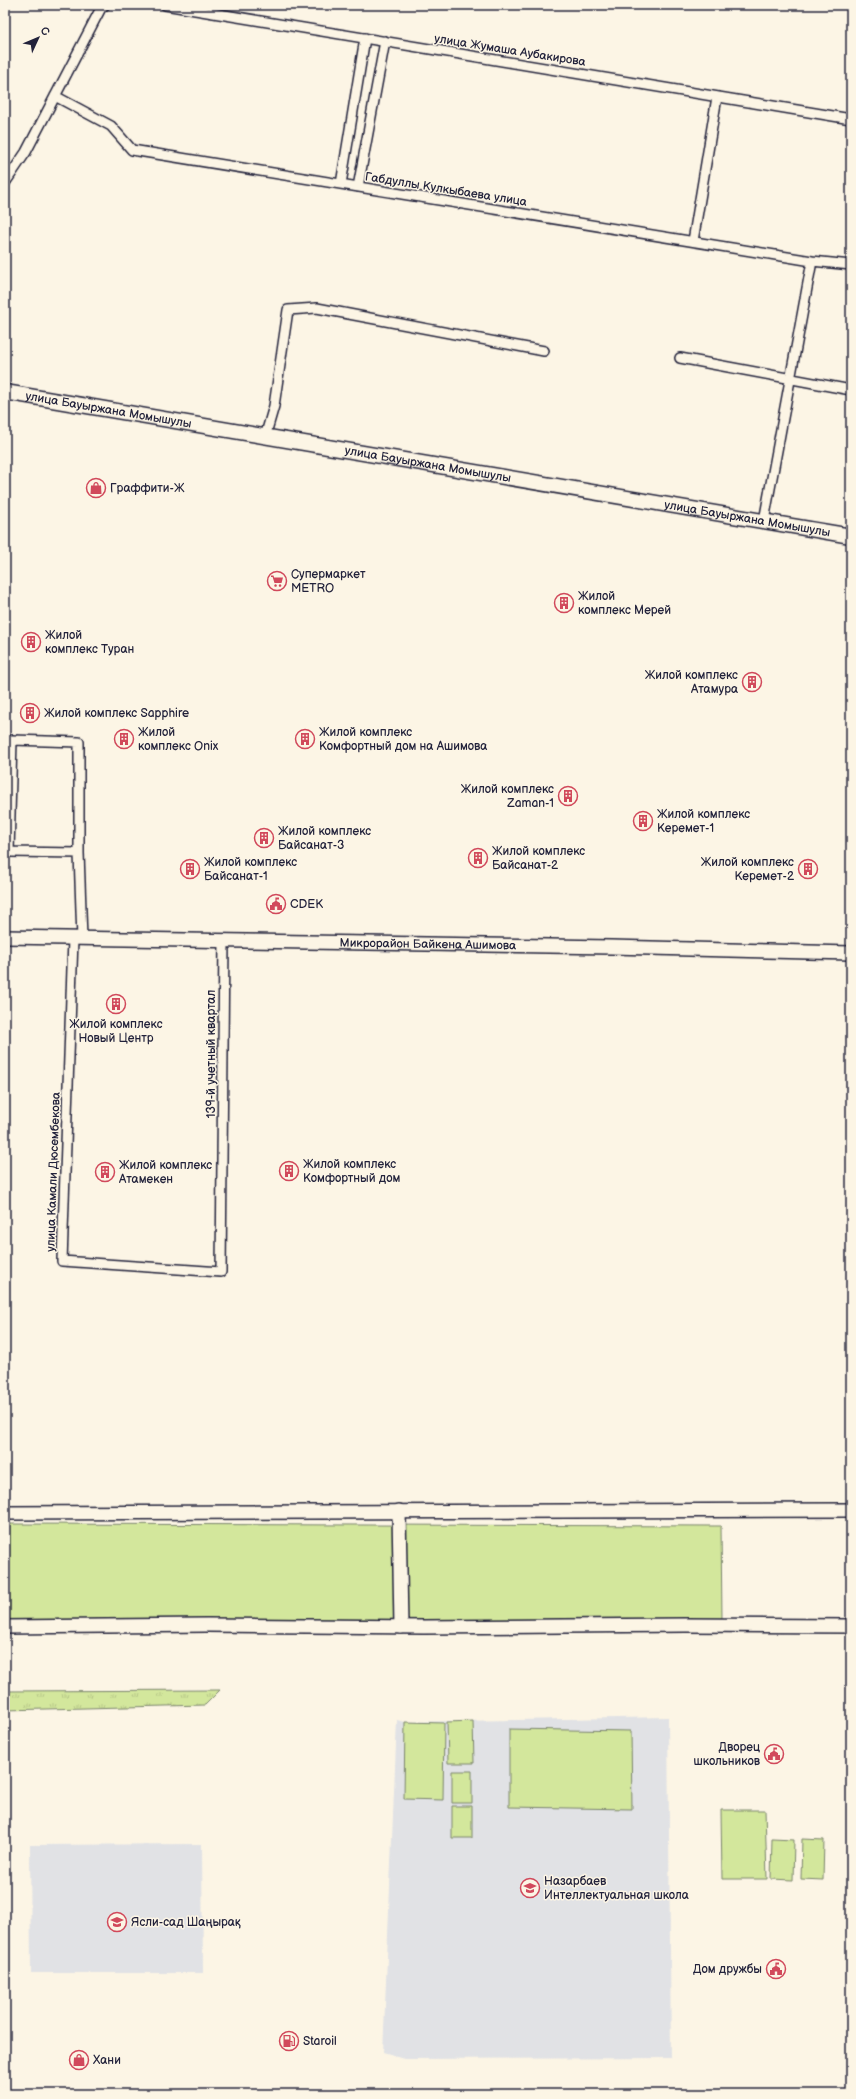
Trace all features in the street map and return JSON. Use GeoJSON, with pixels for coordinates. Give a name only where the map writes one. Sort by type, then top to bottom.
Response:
{"type":"FeatureCollection","features":[{"type":"Feature","properties":{"kind":"main road","name":"улица Бауыржана Момышулы"},"geometry":{"type":"LineString","coordinates":[[5,392],[179,420],[265,437],[851,536]]}},
{"type":"Feature","properties":{"kind":"main road","name":"Микрорайон Байкена Ашимова"},"geometry":{"type":"LineString","coordinates":[[5,937],[851,952]]}},
{"type":"Feature","properties":{"kind":"main road"},"geometry":{"type":"LineString","coordinates":[[5,1513],[851,1510]]}},
{"type":"Feature","properties":{"kind":"main road"},"geometry":{"type":"LineString","coordinates":[[399,1512],[401,1627]]}},
{"type":"Feature","properties":{"kind":"main road"},"geometry":{"type":"LineString","coordinates":[[5,1627],[207,1625],[401,1627],[678,1625],[851,1626]]}},
{"type":"Feature","properties":{"kind":"street"},"geometry":{"type":"LineString","coordinates":[[5,183],[26,152],[102,8],[105,5]]}},
{"type":"Feature","properties":{"kind":"street","name":"улица Жумаша Аубакирова"},"geometry":{"type":"LineString","coordinates":[[164,5],[851,119]]}},
{"type":"Feature","properties":{"kind":"street"},"geometry":{"type":"LineString","coordinates":[[341,184],[365,38]]}},
{"type":"Feature","properties":{"kind":"street"},"geometry":{"type":"LineString","coordinates":[[358,187],[385,42]]}},
{"type":"Feature","properties":{"kind":"street","name":"Габдуллы Кулкыбаева улица"},"geometry":{"type":"LineString","coordinates":[[55,96],[111,126],[132,150],[812,261],[851,265]]}},
{"type":"Feature","properties":{"kind":"street"},"geometry":{"type":"LineString","coordinates":[[693,241],[717,97]]}},
{"type":"Feature","properties":{"kind":"street"},"geometry":{"type":"LineString","coordinates":[[764,521],[812,261]]}},
{"type":"Feature","properties":{"kind":"street"},"geometry":{"type":"LineString","coordinates":[[265,437],[274,406],[288,310],[318,308],[544,351]]}},
{"type":"Feature","properties":{"kind":"street"},"geometry":{"type":"LineString","coordinates":[[680,358],[790,380],[851,390]]}},
{"type":"Feature","properties":{"kind":"street"},"geometry":{"type":"LineString","coordinates":[[78,939],[79,853],[79,742],[12,740],[9,852],[79,853]]}},
{"type":"Feature","properties":{"kind":"street","name":"улица Камали Дюсембекова"},"geometry":{"type":"LineString","coordinates":[[78,939],[62,1261],[221,1272],[223,1167]]}},
{"type":"Feature","properties":{"kind":"street","name":"139-й учетный квартал"},"geometry":{"type":"LineString","coordinates":[[223,1167],[224,940]]}},
{"type":"Feature","properties":{"kind":"shaded area","name":"Назарбаев Интеллектуальная школа"},"geometry":{"type":"Polygon","coordinates":[[[668,1717],[671,2058],[404,2059],[383,2053],[397,1720],[405,1722],[668,1717]]]}},
{"type":"Feature","properties":{"kind":"shaded area","name":"Ясли-сад Шаңырақ"},"geometry":{"type":"Polygon","coordinates":[[[202,1844],[203,1973],[31,1973],[30,1845],[202,1844]]]}},
{"type":"Feature","properties":{"kind":"green space"},"geometry":{"type":"Polygon","coordinates":[[[5,1524],[721,1526],[722,1621],[5,1622],[5,1524]]]}},
{"type":"Feature","properties":{"kind":"green space"},"geometry":{"type":"Polygon","coordinates":[[[220,1690],[205,1705],[5,1710],[5,1691],[220,1690]]]}},
{"type":"Feature","properties":{"kind":"green space"},"geometry":{"type":"Polygon","coordinates":[[[473,1721],[474,1763],[448,1763],[447,1722],[473,1721]]]}},
{"type":"Feature","properties":{"kind":"green space"},"geometry":{"type":"Polygon","coordinates":[[[405,1722],[444,1723],[443,1800],[404,1799],[405,1722]]]}},
{"type":"Feature","properties":{"kind":"green space"},"geometry":{"type":"Polygon","coordinates":[[[509,1729],[631,1731],[632,1809],[509,1807],[509,1729]]]}},
{"type":"Feature","properties":{"kind":"green space"},"geometry":{"type":"Polygon","coordinates":[[[452,1771],[472,1771],[472,1803],[452,1803],[452,1771]]]}},
{"type":"Feature","properties":{"kind":"green space"},"geometry":{"type":"Polygon","coordinates":[[[452,1806],[472,1806],[472,1838],[452,1838],[452,1806]]]}},
{"type":"Feature","properties":{"kind":"green space"},"geometry":{"type":"Polygon","coordinates":[[[721,1810],[765,1810],[767,1879],[722,1879],[721,1810]]]}},
{"type":"Feature","properties":{"kind":"green space"},"geometry":{"type":"Polygon","coordinates":[[[772,1839],[794,1840],[793,1880],[771,1879],[772,1839]]]}},
{"type":"Feature","properties":{"kind":"green space"},"geometry":{"type":"Polygon","coordinates":[[[802,1839],[824,1840],[823,1880],[801,1879],[802,1839]]]}},
{"type":"Feature","properties":{"kind":"place","name":"Граффити-Ж"},"geometry":{"type":"Point","coordinates":[96,488]}},
{"type":"Feature","properties":{"kind":"place","name":"Супермаркет METRO"},"geometry":{"type":"Point","coordinates":[277,581]}},
{"type":"Feature","properties":{"kind":"place","name":"Жилой комплекс Мерей"},"geometry":{"type":"Point","coordinates":[564,603]}},
{"type":"Feature","properties":{"kind":"place","name":"Жилой комплекс Туран"},"geometry":{"type":"Point","coordinates":[31,642]}},
{"type":"Feature","properties":{"kind":"place","name":"Жилой комплекс Атамура"},"geometry":{"type":"Point","coordinates":[752,682]}},
{"type":"Feature","properties":{"kind":"place","name":"Жилой комплекс Sapphire"},"geometry":{"type":"Point","coordinates":[30,713]}},
{"type":"Feature","properties":{"kind":"place","name":"Жилой комплекс Onix"},"geometry":{"type":"Point","coordinates":[124,739]}},
{"type":"Feature","properties":{"kind":"place","name":"Жилой комплекс Комфортный дом на Ашимова"},"geometry":{"type":"Point","coordinates":[305,739]}},
{"type":"Feature","properties":{"kind":"place","name":"Жилой комплекс Zaman-1"},"geometry":{"type":"Point","coordinates":[568,796]}},
{"type":"Feature","properties":{"kind":"place","name":"Жилой комплекс Керемет-1"},"geometry":{"type":"Point","coordinates":[643,821]}},
{"type":"Feature","properties":{"kind":"place","name":"Жилой комплекс Байсанат-3"},"geometry":{"type":"Point","coordinates":[264,838]}},
{"type":"Feature","properties":{"kind":"place","name":"Жилой комплекс Байсанат-2"},"geometry":{"type":"Point","coordinates":[478,858]}},
{"type":"Feature","properties":{"kind":"place","name":"Жилой комплекс Байсанат-1"},"geometry":{"type":"Point","coordinates":[190,869]}},
{"type":"Feature","properties":{"kind":"place","name":"Жилой комплекс Керемет-2"},"geometry":{"type":"Point","coordinates":[808,869]}},
{"type":"Feature","properties":{"kind":"place","name":"CDEK"},"geometry":{"type":"Point","coordinates":[276,904]}},
{"type":"Feature","properties":{"kind":"place","name":"Жилой комплекс Новый Центр"},"geometry":{"type":"Point","coordinates":[116,1004]}},
{"type":"Feature","properties":{"kind":"place","name":"Жилой комплекс Комфортный дом"},"geometry":{"type":"Point","coordinates":[289,1171]}},
{"type":"Feature","properties":{"kind":"place","name":"Жилой комплекс Атамекен"},"geometry":{"type":"Point","coordinates":[105,1172]}},
{"type":"Feature","properties":{"kind":"place","name":"Дворец школьников"},"geometry":{"type":"Point","coordinates":[774,1754]}},
{"type":"Feature","properties":{"kind":"place","name":"Назарбаев Интеллектуальная школа"},"geometry":{"type":"Point","coordinates":[530,1888]}},
{"type":"Feature","properties":{"kind":"place","name":"Ясли-сад Шаңырақ"},"geometry":{"type":"Point","coordinates":[117,1922]}},
{"type":"Feature","properties":{"kind":"place","name":"Дом дружбы"},"geometry":{"type":"Point","coordinates":[776,1969]}},
{"type":"Feature","properties":{"kind":"place","name":"Staroil"},"geometry":{"type":"Point","coordinates":[289,2041]}},
{"type":"Feature","properties":{"kind":"place","name":"Хани"},"geometry":{"type":"Point","coordinates":[79,2060]}}]}
